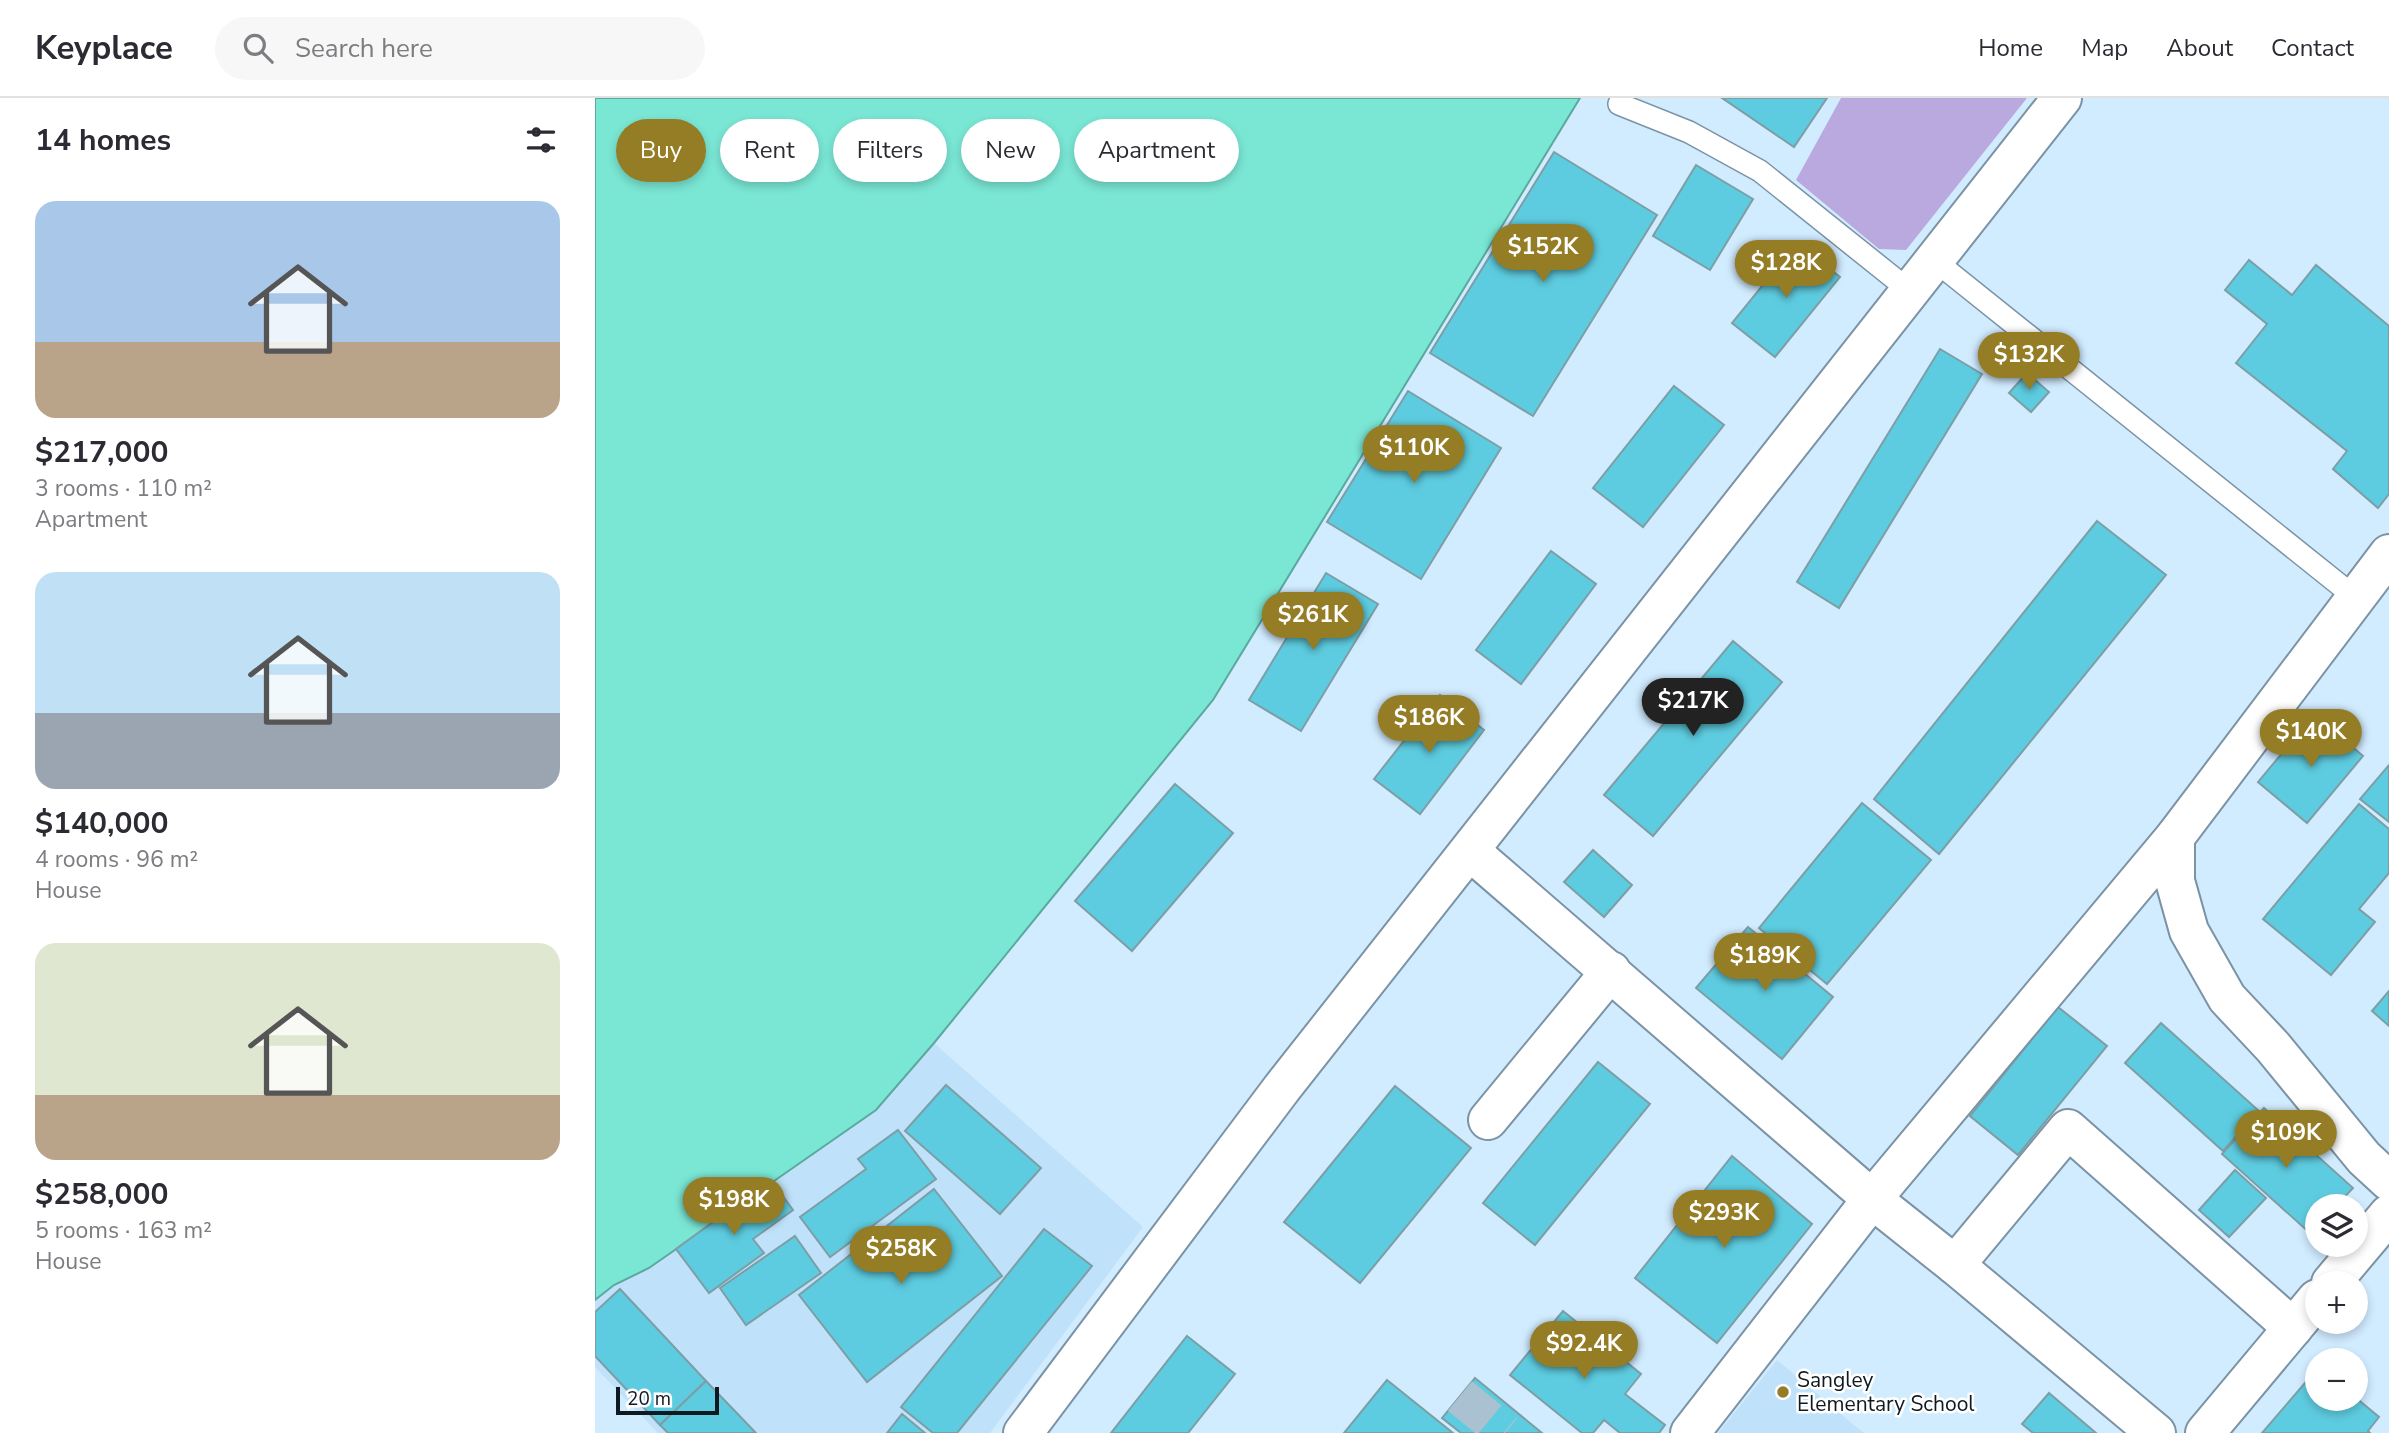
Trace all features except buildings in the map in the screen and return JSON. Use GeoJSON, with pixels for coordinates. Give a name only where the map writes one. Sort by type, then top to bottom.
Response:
{"type":"FeatureCollection","features":[{"type":"Feature","properties":{"kind":"street"},"geometry":{"type":"LineString","coordinates":[[1023,1433],[1282,1088],[2062,98]]}},
{"type":"Feature","properties":{"kind":"street"},"geometry":{"type":"LineString","coordinates":[[1690,1433],[1872,1199],[2175,837],[2389,554]]}},
{"type":"Feature","properties":{"kind":"street"},"geometry":{"type":"LineString","coordinates":[[2175,837],[2175,881],[2189,931],[2227,998],[2273,1047],[2364,1158],[2389,1181]]}},
{"type":"Feature","properties":{"kind":"street"},"geometry":{"type":"LineString","coordinates":[[1470,851],[1872,1199],[2157,1433]]}},
{"type":"Feature","properties":{"kind":"street"},"geometry":{"type":"LineString","coordinates":[[1488,1120],[1611,971]]}},
{"type":"Feature","properties":{"kind":"street"},"geometry":{"type":"LineString","coordinates":[[1955,1265],[2068,1129],[2293,1328]]}},
{"type":"Feature","properties":{"kind":"street"},"geometry":{"type":"LineString","coordinates":[[2341,1271],[2389,1214]]}},
{"type":"Feature","properties":{"kind":"street"},"geometry":{"type":"LineString","coordinates":[[2205,1433],[2305,1314]]}},
{"type":"Feature","properties":{"kind":"lane"},"geometry":{"type":"LineString","coordinates":[[1619,104],[1689,132],[1760,171],[1910,291]]}},
{"type":"Feature","properties":{"kind":"lane"},"geometry":{"type":"LineString","coordinates":[[1934,260],[2356,598]]}},
{"type":"Feature","properties":{"kind":"shaded area"},"geometry":{"type":"Polygon","coordinates":[[[595,98],[1580,98],[1213,700],[934,1043],[876,1110],[649,1268],[614,1285],[595,1300],[595,98]]]}},
{"type":"Feature","properties":{"kind":"shaded area"},"geometry":{"type":"Polygon","coordinates":[[[1841,98],[2027,98],[1906,250],[1879,249],[1796,180],[1841,98]]]}},
{"type":"Feature","properties":{"kind":"shaded area"},"geometry":{"type":"Polygon","coordinates":[[[934,1043],[1143,1227],[990,1433],[658,1433],[595,1367],[595,1300],[614,1285],[649,1268],[876,1110],[934,1043]]]}},
{"type":"Feature","properties":{"kind":"shaded area","name":"Sangley Elementary School"},"geometry":{"type":"Polygon","coordinates":[[[1777,1360],[1854,1425],[1864,1433],[1718,1433],[1777,1360]]]}},
{"type":"Feature","properties":{"kind":"tunnel"},"geometry":{"type":"LineString","coordinates":[[1460,1396],[1505,1433]]}},
{"type":"Feature","properties":{"kind":"place","name":"Sangley Elementary School"},"geometry":{"type":"Point","coordinates":[1783,1392]}}]}
